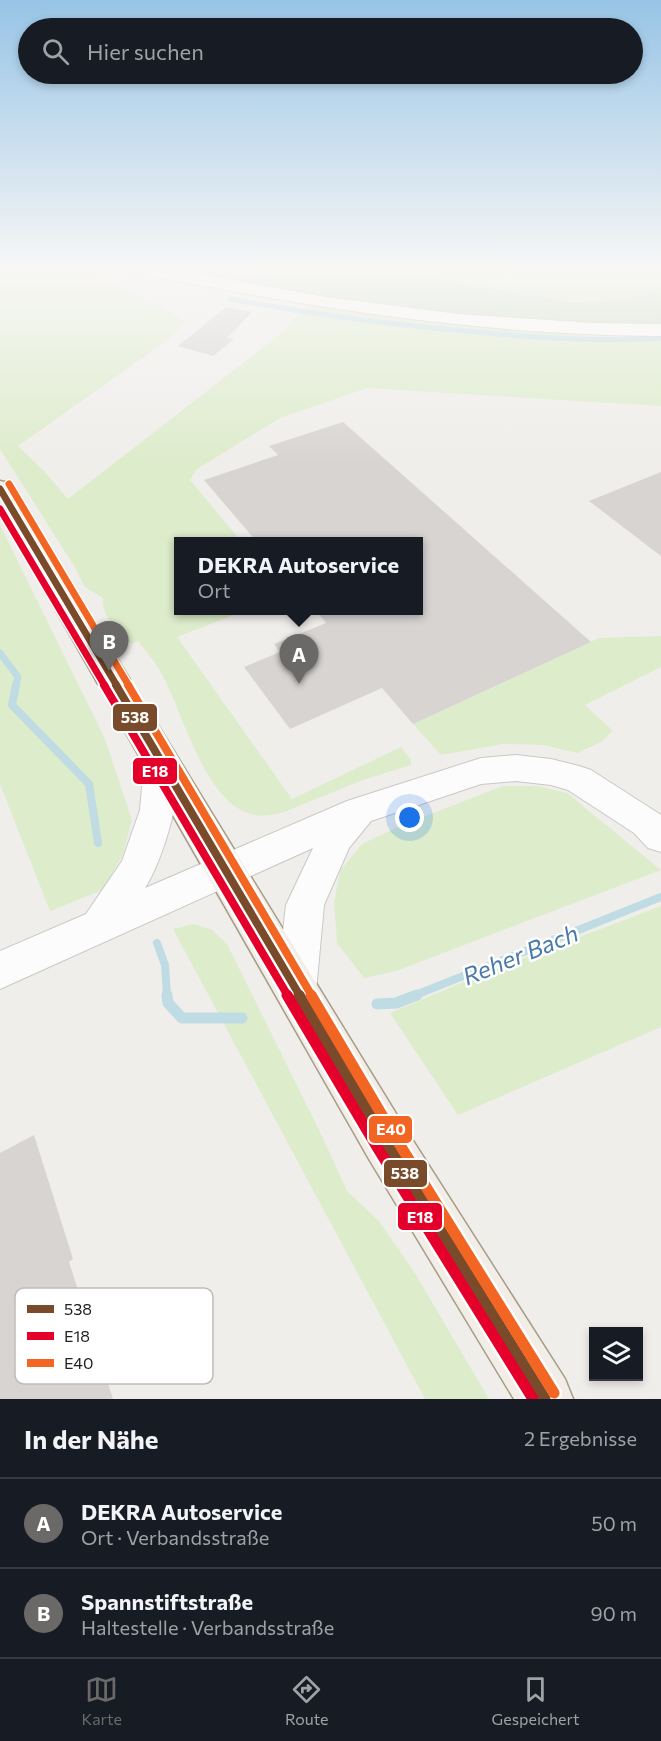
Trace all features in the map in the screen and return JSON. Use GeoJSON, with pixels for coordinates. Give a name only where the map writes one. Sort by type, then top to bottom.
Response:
{"type":"FeatureCollection","features":[{"type":"Feature","properties":{"kind":"main road"},"geometry":{"type":"LineString","coordinates":[[0,489],[110,671],[161,764],[296,991],[545,1399]]}},
{"type":"Feature","properties":{"kind":"street"},"geometry":{"type":"LineString","coordinates":[[100,924],[138,868],[157,810],[161,764]]}},
{"type":"Feature","properties":{"kind":"street"},"geometry":{"type":"LineString","coordinates":[[0,970],[359,811],[480,771],[516,768],[551,772],[579,780],[646,823],[661,837]]}},
{"type":"Feature","properties":{"kind":"street"},"geometry":{"type":"LineString","coordinates":[[296,991],[305,904],[335,839],[359,811]]}},
{"type":"Feature","properties":{"kind":"green space"},"geometry":{"type":"Polygon","coordinates":[[[0,331],[176,331],[169,339],[18,446],[68,499],[283,331],[661,332],[661,406],[367,388],[280,418],[197,469],[190,480],[238,537],[174,537],[174,615],[234,615],[177,637],[292,799],[401,747],[411,760],[411,765],[363,780],[284,812],[266,816],[248,813],[232,804],[218,790],[195,751],[158,667],[138,641],[131,644],[112,623],[105,611],[103,598],[85,587],[0,449],[0,331]]]}},
{"type":"Feature","properties":{"kind":"green space"},"geometry":{"type":"Polygon","coordinates":[[[0,525],[105,739],[132,820],[123,854],[103,890],[50,911],[0,784],[0,525]]]}},
{"type":"Feature","properties":{"kind":"green space"},"geometry":{"type":"Polygon","coordinates":[[[661,636],[661,667],[585,705],[613,731],[601,742],[577,753],[544,745],[504,744],[441,755],[413,724],[599,638],[661,636]]]}},
{"type":"Feature","properties":{"kind":"green space"},"geometry":{"type":"Polygon","coordinates":[[[503,786],[537,786],[567,793],[661,870],[396,971],[364,978],[337,943],[334,902],[340,871],[362,844],[402,825],[503,786]]]}},
{"type":"Feature","properties":{"kind":"green space"},"geometry":{"type":"Polygon","coordinates":[[[661,906],[661,1027],[458,1115],[390,1013],[485,973],[661,906]]]}},
{"type":"Feature","properties":{"kind":"green space"},"geometry":{"type":"Polygon","coordinates":[[[194,924],[212,930],[227,944],[347,1191],[379,1221],[416,1275],[489,1399],[425,1399],[173,929],[194,924]]]}},
{"type":"Feature","properties":{"kind":"building"},"geometry":{"type":"Polygon","coordinates":[[[196,331],[233,331],[227,338],[234,339],[213,356],[178,346],[196,331]]]}},
{"type":"Feature","properties":{"kind":"building"},"geometry":{"type":"Polygon","coordinates":[[[343,422],[591,642],[413,724],[382,688],[290,729],[244,667],[280,652],[274,644],[326,623],[320,615],[423,615],[423,537],[253,537],[204,480],[278,455],[269,446],[343,422]]]}},
{"type":"Feature","properties":{"kind":"building"},"geometry":{"type":"Polygon","coordinates":[[[661,472],[661,556],[589,501],[661,472]]]}},
{"type":"Feature","properties":{"kind":"building"},"geometry":{"type":"Polygon","coordinates":[[[34,1135],[73,1259],[69,1262],[77,1288],[15,1288],[15,1384],[108,1384],[113,1399],[0,1399],[0,1153],[34,1135]]]}},
{"type":"Feature","properties":{"kind":"waterway"},"geometry":{"type":"LineString","coordinates":[[471,331],[574,339],[661,338]]}},
{"type":"Feature","properties":{"kind":"waterway","name":"Reher Bach"},"geometry":{"type":"LineString","coordinates":[[0,653],[18,677],[16,686]]}},
{"type":"Feature","properties":{"kind":"waterway","name":"Reher Bach"},"geometry":{"type":"LineString","coordinates":[[16,685],[12,705],[89,784],[98,843]]}},
{"type":"Feature","properties":{"kind":"waterway","name":"Reher Bach"},"geometry":{"type":"LineString","coordinates":[[413,996],[661,897]]}},
{"type":"Feature","properties":{"kind":"waterway","name":"Reher Bach"},"geometry":{"type":"LineString","coordinates":[[157,943],[165,965],[167,996]]}},
{"type":"Feature","properties":{"kind":"waterway","name":"Reher Bach"},"geometry":{"type":"LineString","coordinates":[[167,995],[168,1003],[182,1018],[242,1018]]}},
{"type":"Feature","properties":{"kind":"waterway","name":"Reher Bach"},"geometry":{"type":"LineString","coordinates":[[377,1004],[396,1003],[417,995]]}},
{"type":"Feature","properties":{"kind":"transit line","name":"E40"},"geometry":{"type":"LineString","coordinates":[[9,484],[395,1137],[554,1393]]}},
{"type":"Feature","properties":{"kind":"transit line","name":"538"},"geometry":{"type":"LineString","coordinates":[[0,489],[386,1142],[545,1399]]}},
{"type":"Feature","properties":{"kind":"transit line","name":"E18"},"geometry":{"type":"LineString","coordinates":[[0,509],[377,1147],[533,1399]]}},
{"type":"Feature","properties":{"kind":"place","name":"Spannstiftstraße"},"geometry":{"type":"Point","coordinates":[109,671]}},
{"type":"Feature","properties":{"kind":"place","name":"DEKRA Autoservice"},"geometry":{"type":"Point","coordinates":[299,684]}}]}
